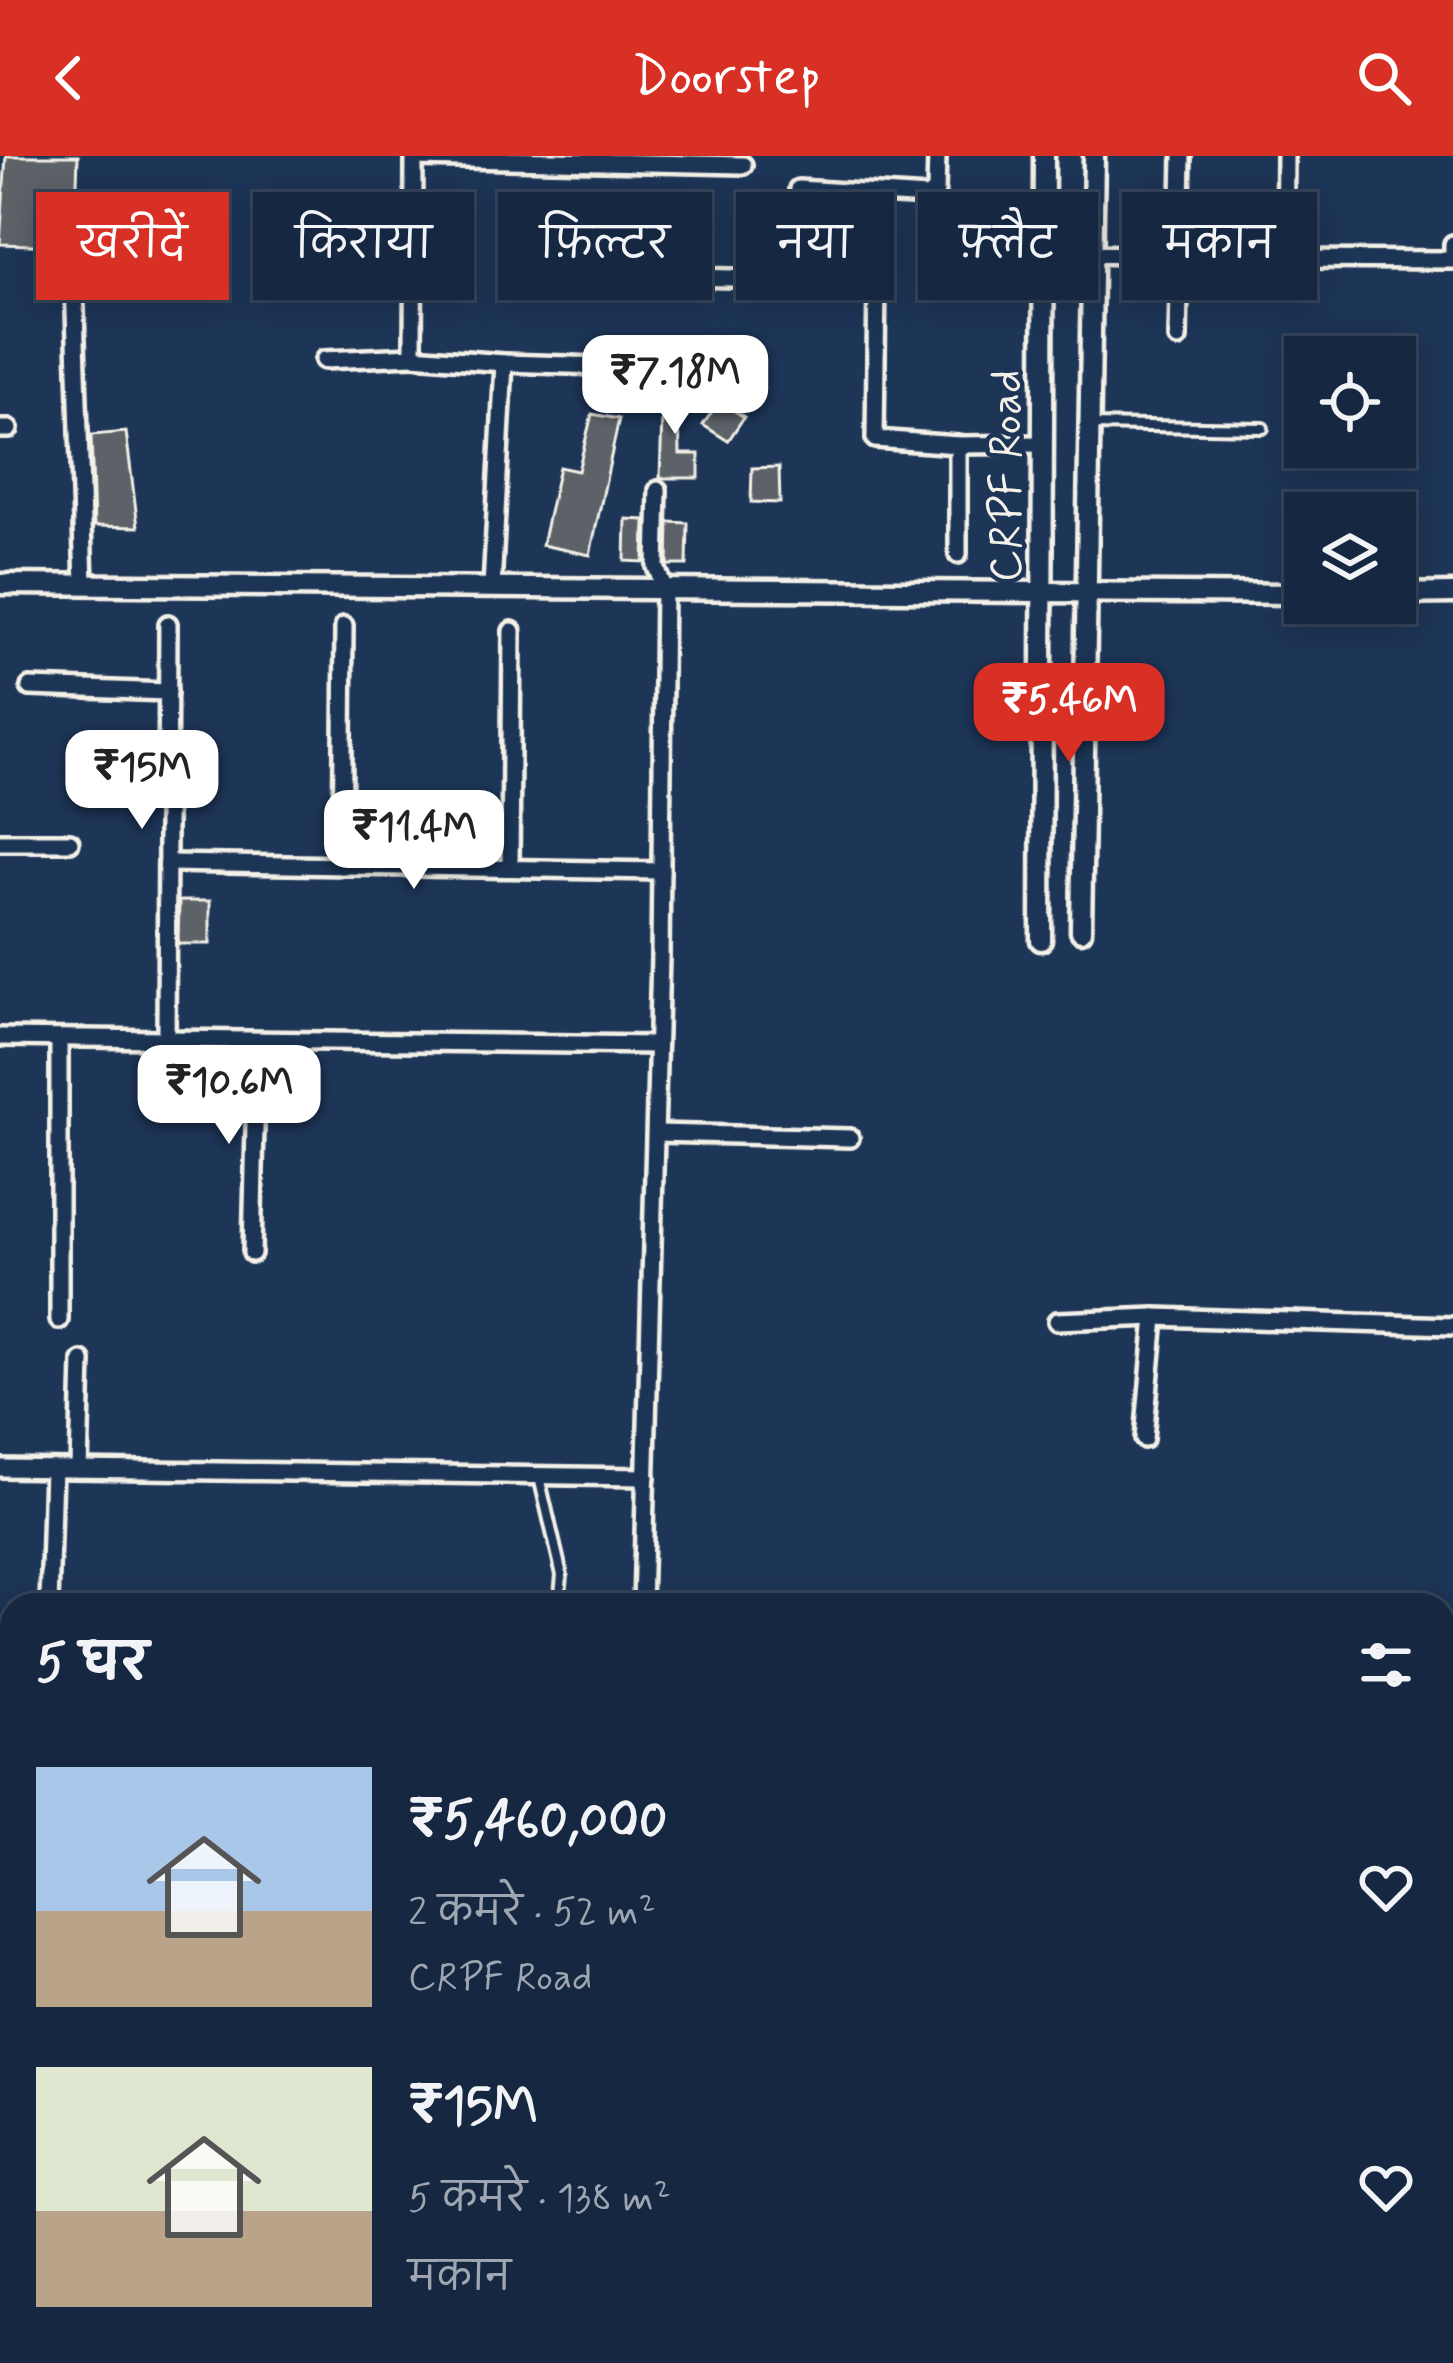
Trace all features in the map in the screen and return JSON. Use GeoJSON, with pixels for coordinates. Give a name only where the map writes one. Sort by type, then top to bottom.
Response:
{"type":"FeatureCollection","features":[{"type":"Feature","properties":{"kind":"street"},"geometry":{"type":"LineString","coordinates":[[798,190],[928,197],[936,191],[937,156]]}},
{"type":"Feature","properties":{"kind":"street","name":"CRPF Road"},"geometry":{"type":"LineString","coordinates":[[1041,940],[1044,156]]}},
{"type":"Feature","properties":{"kind":"street"},"geometry":{"type":"LineString","coordinates":[[1093,192],[1094,156]]}},
{"type":"Feature","properties":{"kind":"street"},"geometry":{"type":"LineString","coordinates":[[1180,192],[1181,156]]}},
{"type":"Feature","properties":{"kind":"street"},"geometry":{"type":"LineString","coordinates":[[1285,156],[1285,192]]}},
{"type":"Feature","properties":{"kind":"street"},"geometry":{"type":"LineString","coordinates":[[413,356],[414,157],[743,165]]}},
{"type":"Feature","properties":{"kind":"street"},"geometry":{"type":"LineString","coordinates":[[1317,259],[1453,260],[1453,244]]}},
{"type":"Feature","properties":{"kind":"street"},"geometry":{"type":"LineString","coordinates":[[712,278],[878,281],[874,439],[958,446],[1043,444]]}},
{"type":"Feature","properties":{"kind":"street"},"geometry":{"type":"LineString","coordinates":[[75,300],[84,584]]}},
{"type":"Feature","properties":{"kind":"street"},"geometry":{"type":"LineString","coordinates":[[1081,932],[1091,300]]}},
{"type":"Feature","properties":{"kind":"street"},"geometry":{"type":"LineString","coordinates":[[1178,300],[1178,338]]}},
{"type":"Feature","properties":{"kind":"street"},"geometry":{"type":"LineString","coordinates":[[324,360],[413,356],[600,366]]}},
{"type":"Feature","properties":{"kind":"street"},"geometry":{"type":"LineString","coordinates":[[492,588],[504,362]]}},
{"type":"Feature","properties":{"kind":"street"},"geometry":{"type":"LineString","coordinates":[[958,446],[958,554]]}},
{"type":"Feature","properties":{"kind":"street"},"geometry":{"type":"LineString","coordinates":[[642,1593],[661,871],[664,587],[656,567],[658,490]]}},
{"type":"Feature","properties":{"kind":"street"},"geometry":{"type":"LineString","coordinates":[[0,584],[1284,594]]}},
{"type":"Feature","properties":{"kind":"street"},"geometry":{"type":"LineString","coordinates":[[1416,594],[1453,593]]}},
{"type":"Feature","properties":{"kind":"street"},"geometry":{"type":"LineString","coordinates":[[166,1040],[168,624]]}},
{"type":"Feature","properties":{"kind":"street"},"geometry":{"type":"LineString","coordinates":[[341,866],[344,626]]}},
{"type":"Feature","properties":{"kind":"street"},"geometry":{"type":"LineString","coordinates":[[510,868],[512,631]]}},
{"type":"Feature","properties":{"kind":"street"},"geometry":{"type":"LineString","coordinates":[[30,687],[168,692]]}},
{"type":"Feature","properties":{"kind":"street"},"geometry":{"type":"LineString","coordinates":[[0,842],[70,842]]}},
{"type":"Feature","properties":{"kind":"street"},"geometry":{"type":"LineString","coordinates":[[167,863],[661,871]]}},
{"type":"Feature","properties":{"kind":"street"},"geometry":{"type":"LineString","coordinates":[[0,1037],[657,1045]]}},
{"type":"Feature","properties":{"kind":"street"},"geometry":{"type":"LineString","coordinates":[[58,1320],[59,1038]]}},
{"type":"Feature","properties":{"kind":"street"},"geometry":{"type":"LineString","coordinates":[[252,1253],[256,1042]]}},
{"type":"Feature","properties":{"kind":"street"},"geometry":{"type":"LineString","coordinates":[[656,1133],[850,1138]]}},
{"type":"Feature","properties":{"kind":"street"},"geometry":{"type":"LineString","coordinates":[[1057,1321],[1155,1317],[1453,1326]]}},
{"type":"Feature","properties":{"kind":"street"},"geometry":{"type":"LineString","coordinates":[[1144,1439],[1155,1317]]}},
{"type":"Feature","properties":{"kind":"street"},"geometry":{"type":"LineString","coordinates":[[79,1469],[82,1361]]}},
{"type":"Feature","properties":{"kind":"street"},"geometry":{"type":"LineString","coordinates":[[0,1468],[646,1477]]}},
{"type":"Feature","properties":{"kind":"street"},"geometry":{"type":"LineString","coordinates":[[49,1593],[52,1469]]}},
{"type":"Feature","properties":{"kind":"lane"},"geometry":{"type":"LineString","coordinates":[[1089,424],[1263,428]]}},
{"type":"Feature","properties":{"kind":"lane"},"geometry":{"type":"LineString","coordinates":[[539,1476],[562,1575],[560,1593]]}},
{"type":"Feature","properties":{"kind":"building"},"geometry":{"type":"Polygon","coordinates":[[[6,156],[78,156],[77,192],[36,192],[36,245],[0,244],[6,156]]]}},
{"type":"Feature","properties":{"kind":"building"},"geometry":{"type":"Polygon","coordinates":[[[726,341],[751,342],[750,379],[725,378],[726,341]]]}},
{"type":"Feature","properties":{"kind":"building"},"geometry":{"type":"Polygon","coordinates":[[[642,352],[674,354],[672,385],[640,383],[642,352]]]}},
{"type":"Feature","properties":{"kind":"building"},"geometry":{"type":"Polygon","coordinates":[[[663,386],[688,388],[687,415],[679,410],[680,454],[699,454],[699,478],[660,478],[663,386]]]}},
{"type":"Feature","properties":{"kind":"building"},"geometry":{"type":"Polygon","coordinates":[[[719,401],[744,417],[728,441],[703,425],[719,401]]]}},
{"type":"Feature","properties":{"kind":"building"},"geometry":{"type":"Polygon","coordinates":[[[592,414],[619,419],[590,555],[542,545],[559,467],[578,471],[592,414]]]}},
{"type":"Feature","properties":{"kind":"building"},"geometry":{"type":"Polygon","coordinates":[[[126,432],[138,527],[94,526],[91,435],[126,432]]]}},
{"type":"Feature","properties":{"kind":"building"},"geometry":{"type":"Polygon","coordinates":[[[779,467],[780,503],[751,502],[752,468],[779,467]]]}},
{"type":"Feature","properties":{"kind":"building"},"geometry":{"type":"Polygon","coordinates":[[[626,519],[645,520],[644,562],[625,561],[626,519]]]}},
{"type":"Feature","properties":{"kind":"building"},"geometry":{"type":"Polygon","coordinates":[[[669,522],[688,523],[687,565],[668,565],[669,522]]]}},
{"type":"Feature","properties":{"kind":"building"},"geometry":{"type":"Polygon","coordinates":[[[179,901],[210,901],[210,944],[178,944],[179,901]]]}}]}
